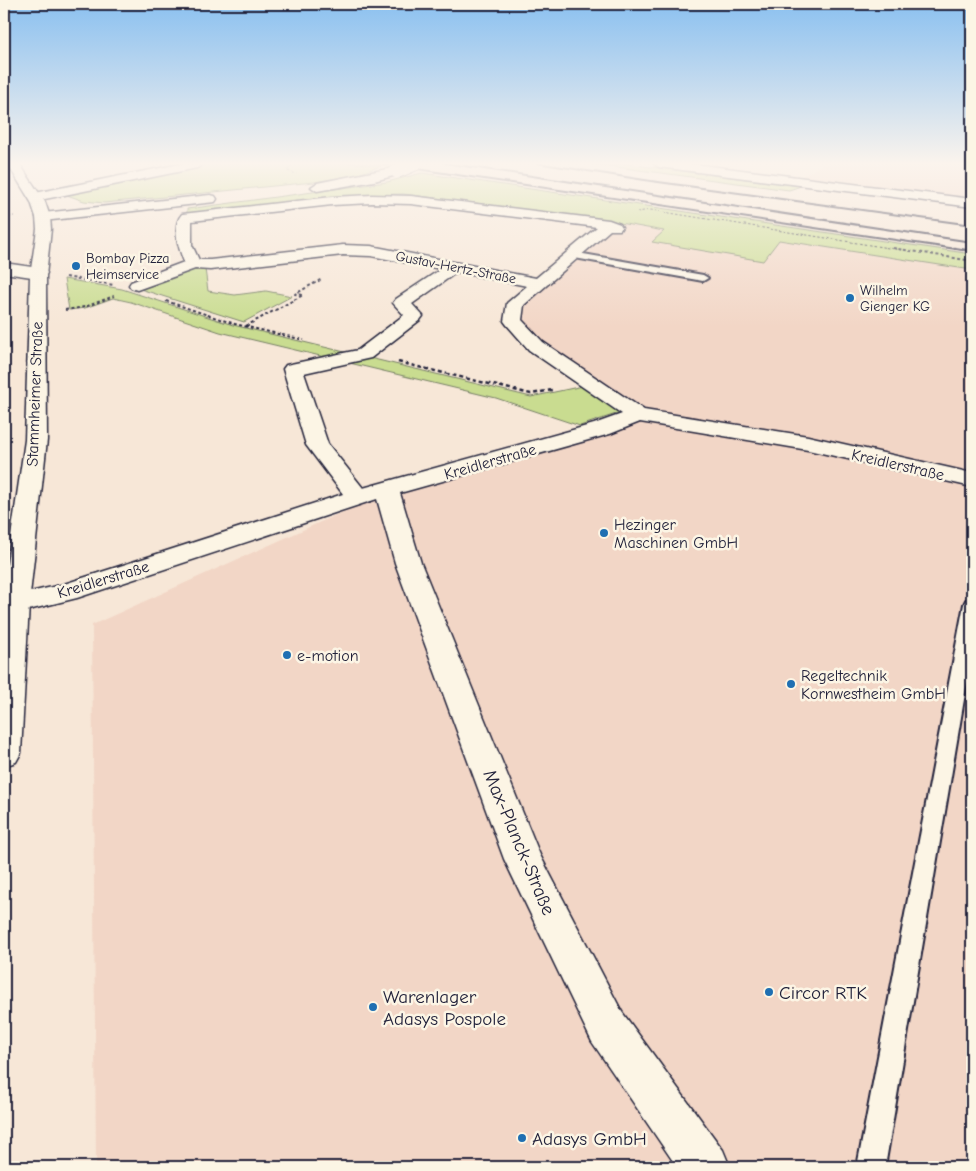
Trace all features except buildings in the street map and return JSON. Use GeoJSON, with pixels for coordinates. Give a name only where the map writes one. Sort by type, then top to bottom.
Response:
{"type":"FeatureCollection","features":[{"type":"Feature","properties":{"kind":"street","name":"Stammheimer Straße"},"geometry":{"type":"LineString","coordinates":[[4,753],[10,605],[36,440],[39,273],[43,218]]}},
{"type":"Feature","properties":{"kind":"street"},"geometry":{"type":"LineString","coordinates":[[187,218],[185,219],[185,245],[192,264]]}},
{"type":"Feature","properties":{"kind":"street"},"geometry":{"type":"LineString","coordinates":[[547,218],[612,226],[572,255],[516,302],[514,320],[536,346],[638,415]]}},
{"type":"Feature","properties":{"kind":"street","name":"Gustav-Hertz-Straße"},"geometry":{"type":"LineString","coordinates":[[134,287],[192,264],[210,265],[343,250],[371,251],[539,283]]}},
{"type":"Feature","properties":{"kind":"street"},"geometry":{"type":"LineString","coordinates":[[372,494],[317,444],[293,369],[364,354],[414,316],[402,302],[454,267]]}},
{"type":"Feature","properties":{"kind":"street"},"geometry":{"type":"LineString","coordinates":[[4,268],[39,273]]}},
{"type":"Feature","properties":{"kind":"street","name":"Kreidlerstraße"},"geometry":{"type":"LineString","coordinates":[[10,605],[67,592],[372,494],[602,428],[638,415],[808,443],[972,480]]}},
{"type":"Feature","properties":{"kind":"street","name":"Max-Planck-Straße"},"geometry":{"type":"LineString","coordinates":[[372,494],[408,563],[523,859],[607,1027],[706,1167]]}},
{"type":"Feature","properties":{"kind":"lane"},"geometry":{"type":"LineString","coordinates":[[572,255],[703,278]]}},
{"type":"Feature","properties":{"kind":"lane"},"geometry":{"type":"LineString","coordinates":[[871,1167],[972,604]]}},
{"type":"Feature","properties":{"kind":"path"},"geometry":{"type":"LineString","coordinates":[[700,218],[972,260]]}},
{"type":"Feature","properties":{"kind":"path"},"geometry":{"type":"LineString","coordinates":[[246,326],[303,295],[295,294],[322,279],[309,254]]}},
{"type":"Feature","properties":{"kind":"path"},"geometry":{"type":"LineString","coordinates":[[39,273],[134,287]]}},
{"type":"Feature","properties":{"kind":"path"},"geometry":{"type":"LineString","coordinates":[[38,314],[85,307],[134,287]]}},
{"type":"Feature","properties":{"kind":"shaded area"},"geometry":{"type":"Polygon","coordinates":[[[627,218],[660,218],[972,267],[972,1167],[96,1167],[92,625],[387,492],[638,415],[513,321],[516,303],[609,224],[627,218]]]}},
{"type":"Feature","properties":{"kind":"green space"},"geometry":{"type":"Polygon","coordinates":[[[590,218],[725,218],[972,254],[972,270],[779,240],[763,261],[652,242],[664,231],[590,218]]]}},
{"type":"Feature","properties":{"kind":"green space"},"geometry":{"type":"Polygon","coordinates":[[[205,269],[208,291],[235,295],[266,291],[292,296],[244,322],[137,288],[175,272],[205,269]]]}},
{"type":"Feature","properties":{"kind":"green space"},"geometry":{"type":"Polygon","coordinates":[[[64,279],[122,289],[233,325],[531,397],[583,386],[619,413],[580,426],[496,398],[220,332],[131,302],[113,298],[85,308],[69,310],[64,279]]]}},
{"type":"Feature","properties":{"kind":"railway"},"geometry":{"type":"LineString","coordinates":[[745,218],[963,250]]}},
{"type":"Feature","properties":{"kind":"railway"},"geometry":{"type":"LineString","coordinates":[[810,218],[972,242]]}},
{"type":"Feature","properties":{"kind":"railway"},"geometry":{"type":"LineString","coordinates":[[918,218],[972,225]]}},
{"type":"Feature","properties":{"kind":"railway"},"geometry":{"type":"LineString","coordinates":[[954,248],[972,251]]}},
{"type":"Feature","properties":{"kind":"place","name":"Bombay Pizza Heimservice"},"geometry":{"type":"Point","coordinates":[76,266]}},
{"type":"Feature","properties":{"kind":"place","name":"Wilhelm Gienger KG"},"geometry":{"type":"Point","coordinates":[850,298]}},
{"type":"Feature","properties":{"kind":"place","name":"Hezinger Maschinen GmbH"},"geometry":{"type":"Point","coordinates":[604,533]}},
{"type":"Feature","properties":{"kind":"place","name":"e-motion"},"geometry":{"type":"Point","coordinates":[287,655]}},
{"type":"Feature","properties":{"kind":"place","name":"Regeltechnik Kornwestheim GmbH"},"geometry":{"type":"Point","coordinates":[791,684]}},
{"type":"Feature","properties":{"kind":"place","name":"Circor RTK"},"geometry":{"type":"Point","coordinates":[769,992]}},
{"type":"Feature","properties":{"kind":"place","name":"Warenlager Adasys Pospole"},"geometry":{"type":"Point","coordinates":[373,1007]}},
{"type":"Feature","properties":{"kind":"place","name":"Adasys GmbH"},"geometry":{"type":"Point","coordinates":[522,1138]}}]}
